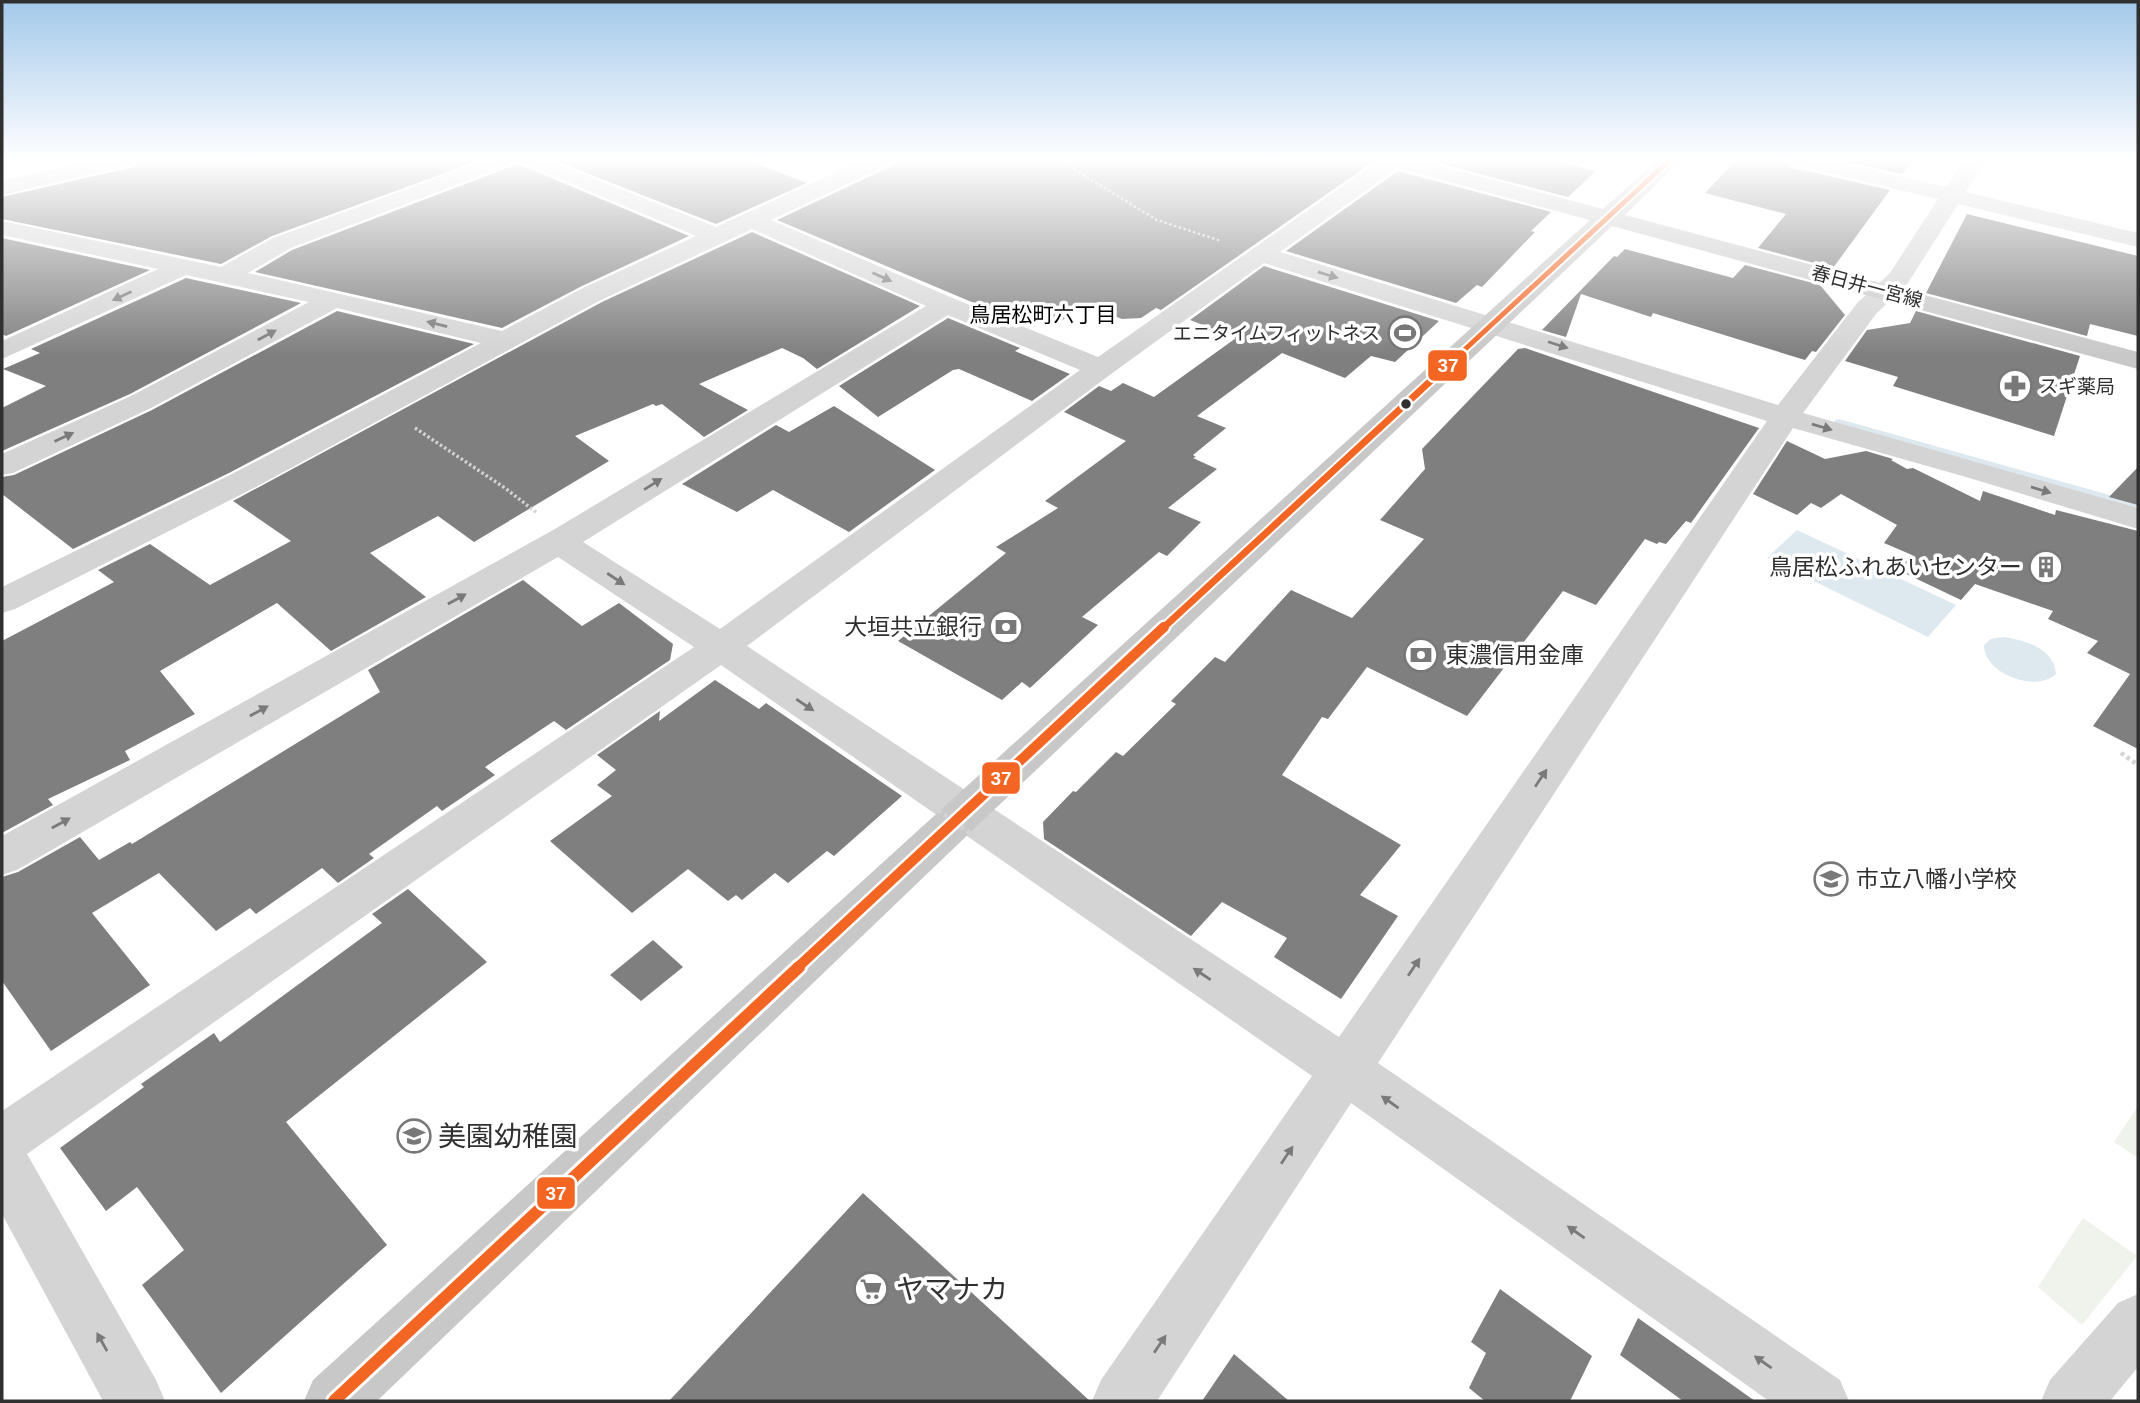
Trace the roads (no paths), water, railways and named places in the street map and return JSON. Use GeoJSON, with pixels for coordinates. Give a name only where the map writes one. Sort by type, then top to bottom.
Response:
{"type":"FeatureCollection","features":[{"type":"Feature","properties":{"kind":"main road"},"geometry":{"type":"LineString","coordinates":[[334,1401],[962,813],[1600,224]]}},
{"type":"Feature","properties":{"kind":"main road","name":"春日井一宮線"},"geometry":{"type":"LineString","coordinates":[[1640,224],[2138,361]]}},
{"type":"Feature","properties":{"kind":"street"},"geometry":{"type":"LineString","coordinates":[[224,276],[282,243],[332,224]]}},
{"type":"Feature","properties":{"kind":"street"},"geometry":{"type":"LineString","coordinates":[[689,224],[717,236]]}},
{"type":"Feature","properties":{"kind":"street"},"geometry":{"type":"LineString","coordinates":[[2,601],[242,482],[592,294],[742,224]]}},
{"type":"Feature","properties":{"kind":"street"},"geometry":{"type":"LineString","coordinates":[[762,224],[1101,368]]}},
{"type":"Feature","properties":{"kind":"street"},"geometry":{"type":"LineString","coordinates":[[2,1141],[721,647],[1101,368],[1304,224]]}},
{"type":"Feature","properties":{"kind":"street"},"geometry":{"type":"LineString","coordinates":[[1122,1401],[1785,417],[1867,308],[1899,278],[1934,224]]}},
{"type":"Feature","properties":{"kind":"street"},"geometry":{"type":"LineString","coordinates":[[2073,224],[2138,240]]}},
{"type":"Feature","properties":{"kind":"street"},"geometry":{"type":"LineString","coordinates":[[2,228],[334,299],[504,340]]}},
{"type":"Feature","properties":{"kind":"street"},"geometry":{"type":"LineString","coordinates":[[1263,255],[1785,417],[1977,470],[2138,519]]}},
{"type":"Feature","properties":{"kind":"street"},"geometry":{"type":"LineString","coordinates":[[2,351],[183,267]]}},
{"type":"Feature","properties":{"kind":"street"},"geometry":{"type":"LineString","coordinates":[[2,466],[141,402],[334,299]]}},
{"type":"Feature","properties":{"kind":"street"},"geometry":{"type":"LineString","coordinates":[[2,857],[563,539],[946,304]]}},
{"type":"Feature","properties":{"kind":"street"},"geometry":{"type":"LineString","coordinates":[[563,539],[962,813],[1344,1069],[1819,1401]]}},
{"type":"Feature","properties":{"kind":"street"},"geometry":{"type":"LineString","coordinates":[[2,1161],[135,1401]]}},
{"type":"Feature","properties":{"kind":"street"},"geometry":{"type":"LineString","coordinates":[[2071,1401],[2138,1323]]}},
{"type":"Feature","properties":{"kind":"waterway"},"geometry":{"type":"LineString","coordinates":[[1839,422],[2138,507]]}},
{"type":"Feature","properties":{"kind":"place","name":"エニタイムフィットネス"},"geometry":{"type":"Point","coordinates":[1405,333]}},
{"type":"Feature","properties":{"kind":"place","name":"スギ薬局"},"geometry":{"type":"Point","coordinates":[2015,386]}},
{"type":"Feature","properties":{"kind":"place","name":"鳥居松ふれあいセンター"},"geometry":{"type":"Point","coordinates":[2046,567]}},
{"type":"Feature","properties":{"kind":"place","name":"大垣共立銀行"},"geometry":{"type":"Point","coordinates":[1006,627]}},
{"type":"Feature","properties":{"kind":"place","name":"東濃信用金庫"},"geometry":{"type":"Point","coordinates":[1421,655]}},
{"type":"Feature","properties":{"kind":"place","name":"市立八幡小学校"},"geometry":{"type":"Point","coordinates":[1831,879]}},
{"type":"Feature","properties":{"kind":"place","name":"美園幼稚園"},"geometry":{"type":"Point","coordinates":[414,1136]}},
{"type":"Feature","properties":{"kind":"place","name":"ヤマナカ"},"geometry":{"type":"Point","coordinates":[871,1289]}},
{"type":"Feature","properties":{"kind":"district","name":"鳥居松町六丁目"},"geometry":{"type":"Point","coordinates":[1043,315]}}]}
